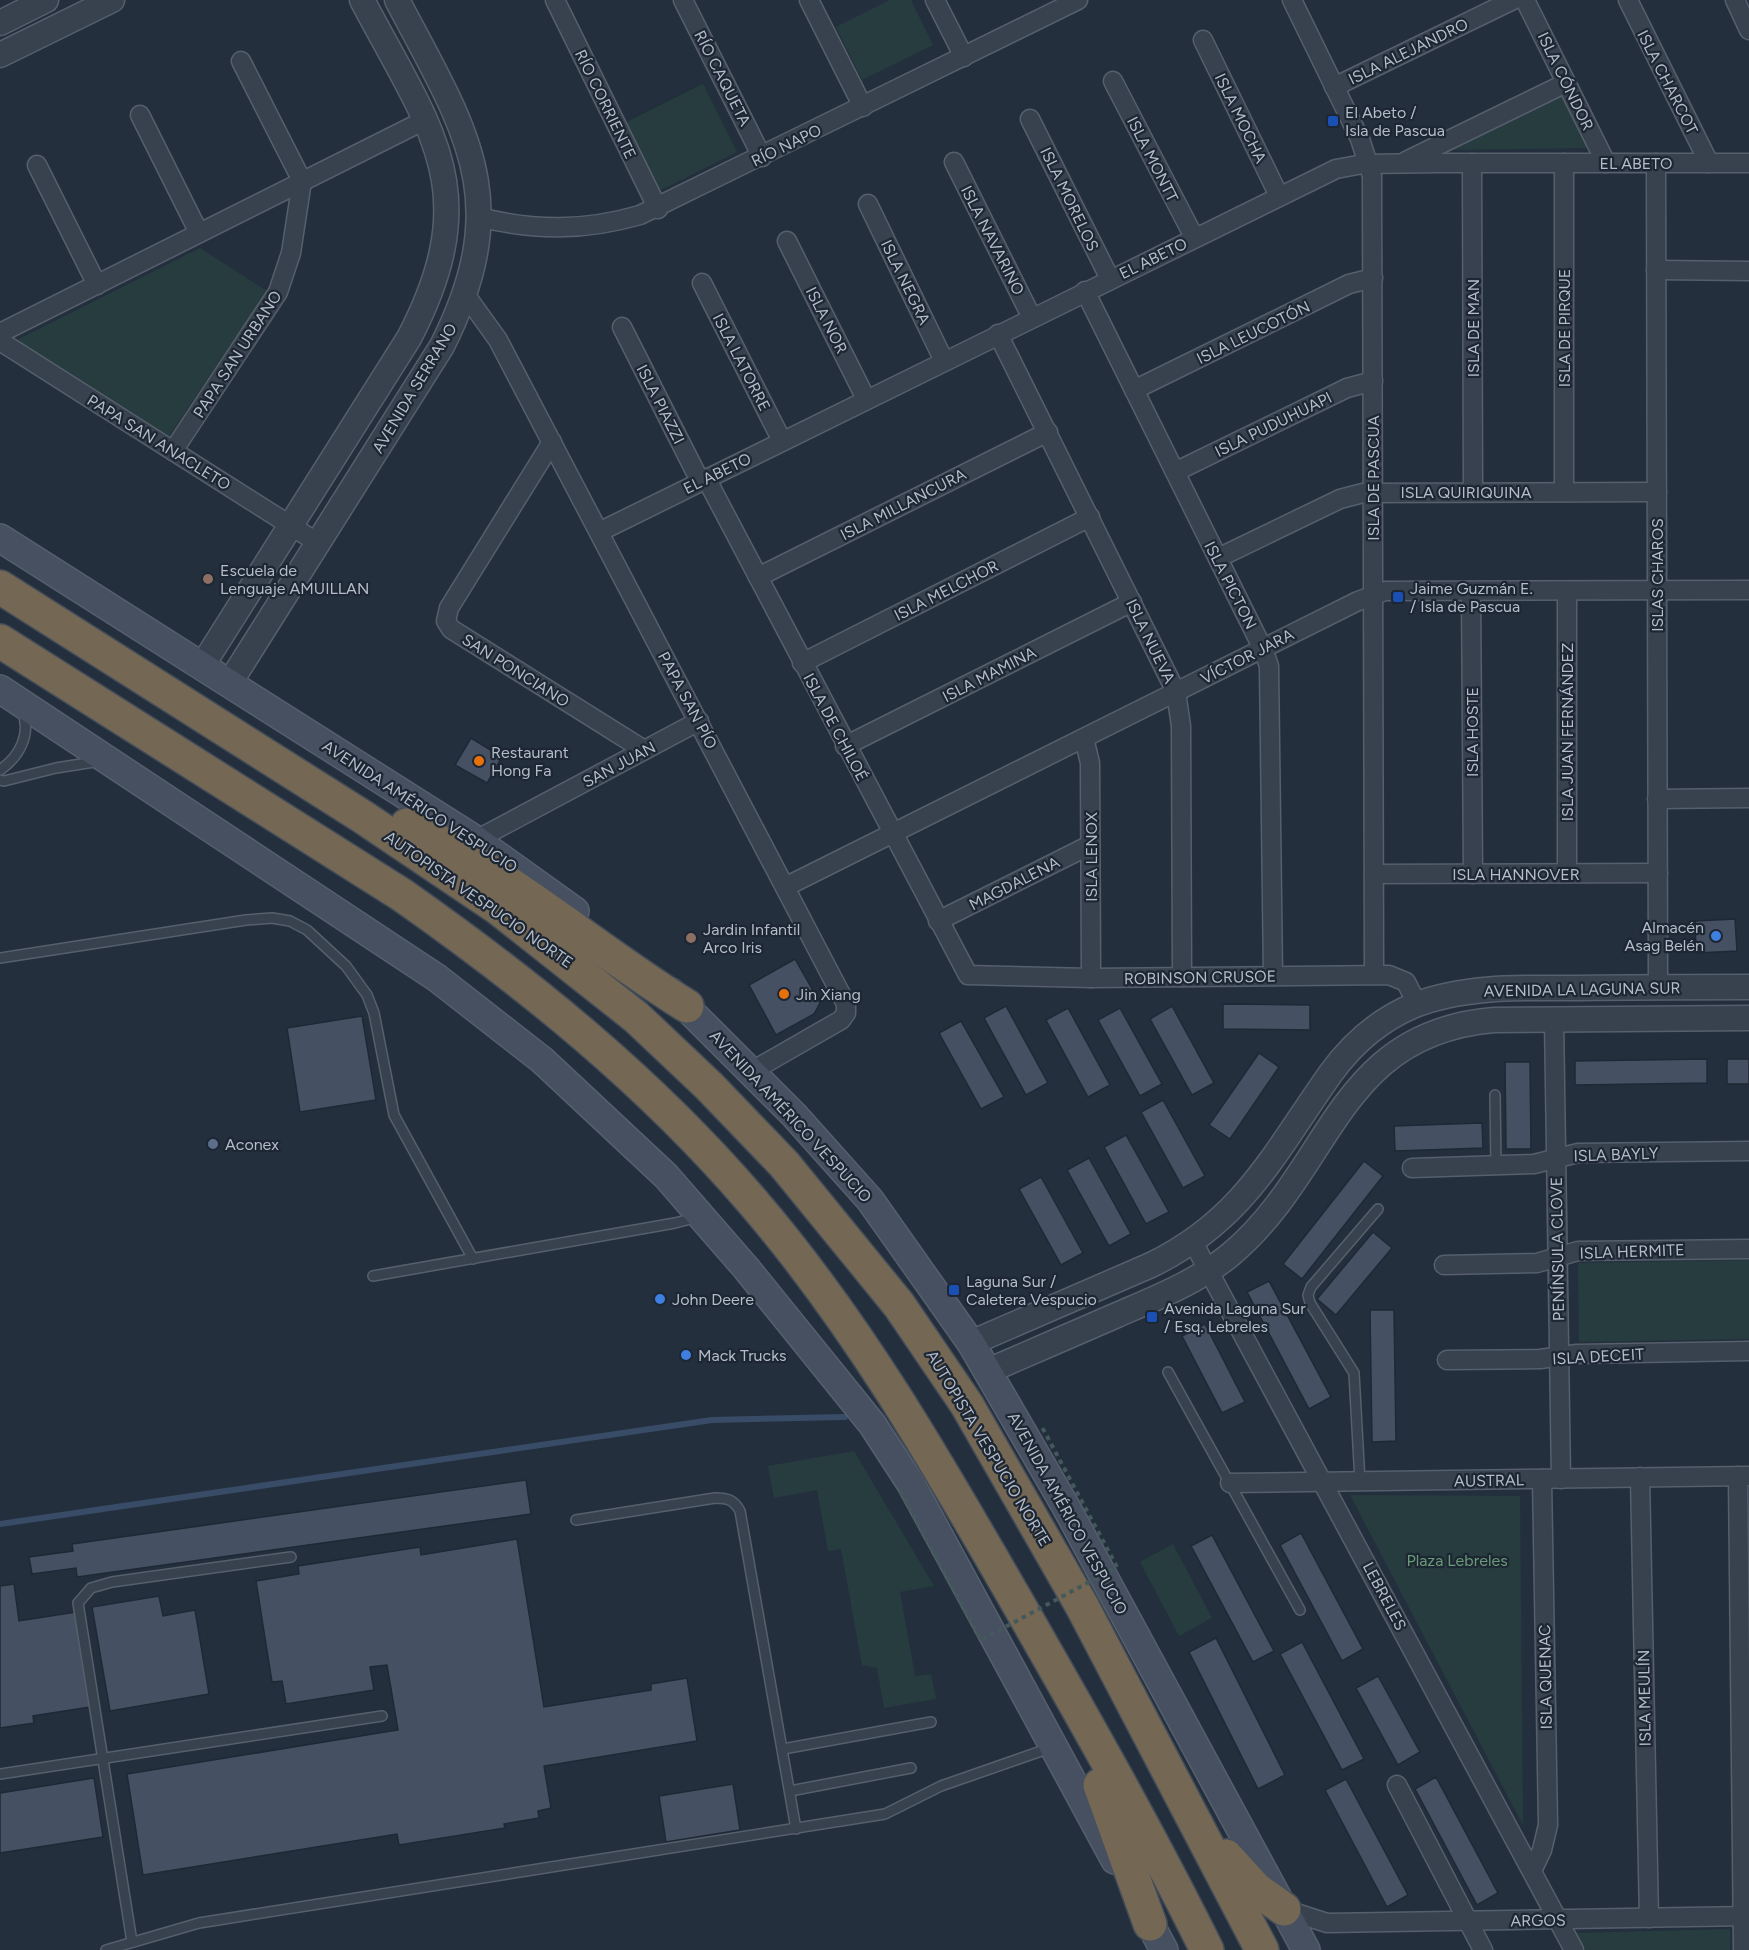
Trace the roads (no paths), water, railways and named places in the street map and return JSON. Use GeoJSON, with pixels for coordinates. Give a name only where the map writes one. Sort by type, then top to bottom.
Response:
{"type":"FeatureCollection","features":[{"type":"Feature","properties":{"kind":"highway","name":"AUTOPISTA VESPUCIO NORTE"},"geometry":{"type":"LineString","coordinates":[[0,587],[327,795],[490,903],[605,991],[725,1102],[819,1204],[899,1305],[966,1405],[1082,1606],[1262,1950]]}},
{"type":"Feature","properties":{"kind":"highway"},"geometry":{"type":"LineString","coordinates":[[0,641],[383,883],[453,930],[569,1021],[674,1116],[753,1202],[851,1328],[919,1433],[1061,1679],[1160,1858],[1206,1950]]}},
{"type":"Feature","properties":{"kind":"highway"},"geometry":{"type":"LineString","coordinates":[[327,795],[388,816],[447,845],[503,880],[617,961],[687,1006]]}},
{"type":"Feature","properties":{"kind":"highway"},"geometry":{"type":"LineString","coordinates":[[1061,1679],[1157,1937]]}},
{"type":"Feature","properties":{"kind":"highway"},"geometry":{"type":"LineString","coordinates":[[1183,1798],[1237,1869],[1256,1889],[1284,1910]]}},
{"type":"Feature","properties":{"kind":"main road","name":"AVENIDA AMÉRICO VESPUCIO"},"geometry":{"type":"LineString","coordinates":[[0,538],[476,840],[578,913],[687,1006],[752,1071],[870,1200],[971,1343],[1066,1507],[1307,1950]]}},
{"type":"Feature","properties":{"kind":"main road"},"geometry":{"type":"LineString","coordinates":[[9,695],[384,942],[476,1007],[589,1102],[666,1176],[702,1216],[872,1424],[911,1484],[1157,1937]]}},
{"type":"Feature","properties":{"kind":"street"},"geometry":{"type":"LineString","coordinates":[[0,23],[45,0]]}},
{"type":"Feature","properties":{"kind":"street"},"geometry":{"type":"LineString","coordinates":[[0,55],[112,0]]}},
{"type":"Feature","properties":{"kind":"street","name":"AVENIDA SERRANO"},"geometry":{"type":"LineString","coordinates":[[202,666],[409,338],[430,295],[438,270],[446,232],[447,192],[439,153],[425,120],[362,0]]}},
{"type":"Feature","properties":{"kind":"street","name":"AVENIDA SERRANO"},"geometry":{"type":"LineString","coordinates":[[230,684],[442,346],[465,294],[473,261],[478,217],[476,179],[468,141],[452,104],[397,0]]}},
{"type":"Feature","properties":{"kind":"street","name":"RÍO CORRIENTE"},"geometry":{"type":"LineString","coordinates":[[555,0],[658,209]]}},
{"type":"Feature","properties":{"kind":"street","name":"RÍO CAQUETA"},"geometry":{"type":"LineString","coordinates":[[683,0],[762,157]]}},
{"type":"Feature","properties":{"kind":"street"},"geometry":{"type":"LineString","coordinates":[[809,0],[863,107]]}},
{"type":"Feature","properties":{"kind":"street"},"geometry":{"type":"LineString","coordinates":[[936,0],[964,57]]}},
{"type":"Feature","properties":{"kind":"street","name":"ISLA ALEJANDRO"},"geometry":{"type":"LineString","coordinates":[[1335,87],[1513,0]]}},
{"type":"Feature","properties":{"kind":"street","name":"ISLA CÓNDOR"},"geometry":{"type":"LineString","coordinates":[[1525,0],[1606,163]]}},
{"type":"Feature","properties":{"kind":"street","name":"ISLA CHARCOT"},"geometry":{"type":"LineString","coordinates":[[1628,0],[1709,163]]}},
{"type":"Feature","properties":{"kind":"street"},"geometry":{"type":"LineString","coordinates":[[1735,0],[1749,30]]}},
{"type":"Feature","properties":{"kind":"street","name":"RÍO NAPO"},"geometry":{"type":"LineString","coordinates":[[478,217],[511,225],[580,228],[622,220],[658,209],[964,57],[1069,2]]}},
{"type":"Feature","properties":{"kind":"street","name":"ISLA DE PASCUA"},"geometry":{"type":"LineString","coordinates":[[1300,3],[1370,164],[1373,278],[1374,975]]}},
{"type":"Feature","properties":{"kind":"street","name":"ISLA MOCHA"},"geometry":{"type":"LineString","coordinates":[[1203,40],[1279,195]]}},
{"type":"Feature","properties":{"kind":"street"},"geometry":{"type":"LineString","coordinates":[[241,61],[302,181]]}},
{"type":"Feature","properties":{"kind":"street","name":"ISLA MONTT"},"geometry":{"type":"LineString","coordinates":[[1113,81],[1194,237]]}},
{"type":"Feature","properties":{"kind":"street"},"geometry":{"type":"LineString","coordinates":[[1401,164],[1566,83]]}},
{"type":"Feature","properties":{"kind":"street"},"geometry":{"type":"LineString","coordinates":[[140,115],[199,233]]}},
{"type":"Feature","properties":{"kind":"street","name":"ISLA MORELOS"},"geometry":{"type":"LineString","coordinates":[[1030,119],[1110,279]]}},
{"type":"Feature","properties":{"kind":"street"},"geometry":{"type":"LineString","coordinates":[[0,333],[425,120]]}},
{"type":"Feature","properties":{"kind":"street","name":"ISLA NAVARINO"},"geometry":{"type":"LineString","coordinates":[[954,162],[1032,318]]}},
{"type":"Feature","properties":{"kind":"street","name":"ISLA DE MAN"},"geometry":{"type":"LineString","coordinates":[[1472,163],[1473,492]]}},
{"type":"Feature","properties":{"kind":"street","name":"ISLA DE PIRQUE"},"geometry":{"type":"LineString","coordinates":[[1564,163],[1564,492]]}},
{"type":"Feature","properties":{"kind":"street","name":"ISLAS CHAROS"},"geometry":{"type":"LineString","coordinates":[[1656,163],[1658,987]]}},
{"type":"Feature","properties":{"kind":"street","name":"EL ABETO"},"geometry":{"type":"LineString","coordinates":[[599,532],[1279,195],[1336,169],[1370,164],[1749,163]]}},
{"type":"Feature","properties":{"kind":"street"},"geometry":{"type":"LineString","coordinates":[[36,165],[97,285]]}},
{"type":"Feature","properties":{"kind":"street","name":"PAPA SAN URBANO"},"geometry":{"type":"LineString","coordinates":[[173,451],[284,279],[302,181]]}},
{"type":"Feature","properties":{"kind":"street","name":"ISLA NEGRA"},"geometry":{"type":"LineString","coordinates":[[868,204],[944,361]]}},
{"type":"Feature","properties":{"kind":"street","name":"ISLA NOR"},"geometry":{"type":"LineString","coordinates":[[787,241],[866,399]]}},
{"type":"Feature","properties":{"kind":"street"},"geometry":{"type":"LineString","coordinates":[[1656,270],[1749,270],[1749,287]]}},
{"type":"Feature","properties":{"kind":"street","name":"ISLA LEUCOTÓN"},"geometry":{"type":"LineString","coordinates":[[1134,390],[1349,284],[1373,278]]}},
{"type":"Feature","properties":{"kind":"street","name":"ISLA LATORRE"},"geometry":{"type":"LineString","coordinates":[[702,283],[782,441]]}},
{"type":"Feature","properties":{"kind":"street","name":"ISLA PICTON"},"geometry":{"type":"LineString","coordinates":[[1085,291],[1263,648],[1271,681],[1273,976]]}},
{"type":"Feature","properties":{"kind":"street","name":"PAPA SAN PÍO"},"geometry":{"type":"LineString","coordinates":[[465,294],[498,340],[845,1000],[847,1009],[841,1020],[752,1071]]}},
{"type":"Feature","properties":{"kind":"street","name":"ISLA PIAZZI"},"geometry":{"type":"LineString","coordinates":[[622,327],[703,480]]}},
{"type":"Feature","properties":{"kind":"street","name":"ISLA NUEVA"},"geometry":{"type":"LineString","coordinates":[[998,334],[1176,692],[1181,726],[1182,977]]}},
{"type":"Feature","properties":{"kind":"street","name":"PAPA SAN ANACLETO"},"geometry":{"type":"LineString","coordinates":[[0,341],[318,543]]}},
{"type":"Feature","properties":{"kind":"street","name":"ISLA PUDUHUAPI"},"geometry":{"type":"LineString","coordinates":[[1175,472],[1347,388],[1373,381]]}},
{"type":"Feature","properties":{"kind":"street","name":"ISLA MILLANCURA"},"geometry":{"type":"LineString","coordinates":[[758,577],[1048,432]]}},
{"type":"Feature","properties":{"kind":"street","name":"SAN PONCIANO"},"geometry":{"type":"LineString","coordinates":[[552,442],[449,608],[446,621],[451,629],[644,750]]}},
{"type":"Feature","properties":{"kind":"street","name":"ISLA DE CHILOÉ"},"geometry":{"type":"LineString","coordinates":[[703,480],[758,577],[891,833],[968,975]]}},
{"type":"Feature","properties":{"kind":"street","name":"ISLA QUIRIQUINA"},"geometry":{"type":"LineString","coordinates":[[1218,558],[1340,499],[1373,492],[1657,492]]}},
{"type":"Feature","properties":{"kind":"street","name":"ISLA MELCHOR"},"geometry":{"type":"LineString","coordinates":[[802,663],[1090,517]]}},
{"type":"Feature","properties":{"kind":"street","name":"VÍCTOR JARA"},"geometry":{"type":"LineString","coordinates":[[785,887],[1373,595],[1391,591],[1749,590]]}},
{"type":"Feature","properties":{"kind":"street","name":"ISLA HOSTE"},"geometry":{"type":"LineString","coordinates":[[1471,591],[1473,874]]}},
{"type":"Feature","properties":{"kind":"street","name":"ISLA JUAN FERNÁNDEZ"},"geometry":{"type":"LineString","coordinates":[[1567,591],[1567,873]]}},
{"type":"Feature","properties":{"kind":"street","name":"ISLA MAMINA"},"geometry":{"type":"LineString","coordinates":[[846,746],[1132,602]]}},
{"type":"Feature","properties":{"kind":"street","name":"SAN JUAN"},"geometry":{"type":"LineString","coordinates":[[476,840],[699,721]]}},
{"type":"Feature","properties":{"kind":"street","name":"ISLA LENOX"},"geometry":{"type":"LineString","coordinates":[[1084,738],[1090,756],[1091,978]]}},
{"type":"Feature","properties":{"kind":"street"},"geometry":{"type":"LineString","coordinates":[[1658,799],[1749,798]]}},
{"type":"Feature","properties":{"kind":"street","name":"MAGDALENA"},"geometry":{"type":"LineString","coordinates":[[938,921],[1090,845]]}},
{"type":"Feature","properties":{"kind":"street","name":"ISLA HANNOVER"},"geometry":{"type":"LineString","coordinates":[[1374,874],[1658,873]]}},
{"type":"Feature","properties":{"kind":"street","name":"ROBINSON CRUSOE"},"geometry":{"type":"LineString","coordinates":[[968,975],[1091,978],[1374,975],[1402,979],[1417,1004]]}},
{"type":"Feature","properties":{"kind":"street","name":"AVENIDA LA LAGUNA SUR"},"geometry":{"type":"LineString","coordinates":[[971,1343],[1151,1265],[1193,1242],[1228,1215],[1245,1196],[1344,1056],[1380,1024],[1417,1004],[1463,994],[1505,989],[1749,987]]}},
{"type":"Feature","properties":{"kind":"street","name":"AVENIDA LA LAGUNA SUR"},"geometry":{"type":"LineString","coordinates":[[988,1371],[1154,1299],[1209,1271],[1244,1241],[1274,1210],[1358,1088],[1396,1051],[1426,1035],[1459,1024],[1494,1020],[1749,1018]]}},
{"type":"Feature","properties":{"kind":"street","name":"PENÍNSULA CLOVE"},"geometry":{"type":"LineString","coordinates":[[1554,1019],[1561,1479]]}},
{"type":"Feature","properties":{"kind":"street","name":"ISLA BAYLY"},"geometry":{"type":"LineString","coordinates":[[1412,1168],[1534,1164],[1578,1153],[1749,1151]]}},
{"type":"Feature","properties":{"kind":"street","name":"LEBRELES"},"geometry":{"type":"LineString","coordinates":[[1193,1242],[1574,1950]]}},
{"type":"Feature","properties":{"kind":"street","name":"ISLA HERMITE"},"geometry":{"type":"LineString","coordinates":[[1444,1264],[1537,1263],[1578,1251],[1749,1249]]}},
{"type":"Feature","properties":{"kind":"street","name":"ISLA DECEIT"},"geometry":{"type":"LineString","coordinates":[[1447,1360],[1540,1359],[1577,1354],[1749,1351]]}},
{"type":"Feature","properties":{"kind":"street"},"geometry":{"type":"LineString","coordinates":[[1743,1476],[1745,1916],[1743,1950]]}},
{"type":"Feature","properties":{"kind":"street","name":"AUSTRAL"},"geometry":{"type":"LineString","coordinates":[[1230,1483],[1743,1476]]}},
{"type":"Feature","properties":{"kind":"street","name":"ISLA MEULÍN"},"geometry":{"type":"LineString","coordinates":[[1640,1478],[1649,1918]]}},
{"type":"Feature","properties":{"kind":"street","name":"ISLA QUENAC"},"geometry":{"type":"LineString","coordinates":[[1532,1871],[1542,1850],[1548,1825],[1542,1479]]}},
{"type":"Feature","properties":{"kind":"street"},"geometry":{"type":"LineString","coordinates":[[1397,1785],[1483,1950]]}},
{"type":"Feature","properties":{"kind":"street","name":"ARGOS"},"geometry":{"type":"LineString","coordinates":[[1284,1910],[1327,1923],[1745,1916]]}},
{"type":"Feature","properties":{"kind":"street"},"geometry":{"type":"LineString","coordinates":[[1307,1950],[1327,1923]]}},
{"type":"Feature","properties":{"kind":"lane"},"geometry":{"type":"LineString","coordinates":[[0,770],[11,762],[24,743],[25,718],[9,695]]}},
{"type":"Feature","properties":{"kind":"lane"},"geometry":{"type":"LineString","coordinates":[[0,780],[107,760]]}},
{"type":"Feature","properties":{"kind":"lane"},"geometry":{"type":"LineString","coordinates":[[0,958],[246,920],[272,918],[290,921],[307,930],[346,966],[367,995],[374,1013],[394,1115],[473,1259]]}},
{"type":"Feature","properties":{"kind":"lane"},"geometry":{"type":"LineString","coordinates":[[1495,1095],[1496,1166]]}},
{"type":"Feature","properties":{"kind":"lane"},"geometry":{"type":"LineString","coordinates":[[1360,1482],[1354,1373],[1310,1303],[1308,1295],[1311,1287],[1378,1209]]}},
{"type":"Feature","properties":{"kind":"lane"},"geometry":{"type":"LineString","coordinates":[[373,1276],[675,1223],[702,1216]]}},
{"type":"Feature","properties":{"kind":"lane"},"geometry":{"type":"LineString","coordinates":[[1168,1372],[1300,1610]]}},
{"type":"Feature","properties":{"kind":"lane"},"geometry":{"type":"LineString","coordinates":[[576,1520],[715,1498],[731,1500],[736,1504],[740,1511],[796,1829]]}},
{"type":"Feature","properties":{"kind":"lane"},"geometry":{"type":"LineString","coordinates":[[132,1942],[78,1603],[91,1588],[112,1582],[291,1557]]}},
{"type":"Feature","properties":{"kind":"lane"},"geometry":{"type":"LineString","coordinates":[[0,1774],[382,1716]]}},
{"type":"Feature","properties":{"kind":"lane"},"geometry":{"type":"LineString","coordinates":[[783,1749],[931,1722]]}},
{"type":"Feature","properties":{"kind":"lane"},"geometry":{"type":"LineString","coordinates":[[106,1950],[199,1923],[885,1814],[941,1786],[1052,1747]]}},
{"type":"Feature","properties":{"kind":"lane"},"geometry":{"type":"LineString","coordinates":[[790,1791],[911,1768]]}},
{"type":"Feature","properties":{"kind":"waterway"},"geometry":{"type":"LineString","coordinates":[[0,1524],[712,1420],[845,1417]]}},
{"type":"Feature","properties":{"kind":"place","name":"El Abeto / Isla de Pascua"},"geometry":{"type":"Point","coordinates":[1333,121]}},
{"type":"Feature","properties":{"kind":"place","name":"Escuela de Lenguaje AMUILLAN"},"geometry":{"type":"Point","coordinates":[208,579]}},
{"type":"Feature","properties":{"kind":"place","name":"Jaime Guzmán E. / Isla de Pascua"},"geometry":{"type":"Point","coordinates":[1398,597]}},
{"type":"Feature","properties":{"kind":"place","name":"Restaurant Hong Fa"},"geometry":{"type":"Point","coordinates":[479,761]}},
{"type":"Feature","properties":{"kind":"place","name":"Almacén Asag Belén"},"geometry":{"type":"Point","coordinates":[1716,936]}},
{"type":"Feature","properties":{"kind":"place","name":"Jardin Infantil Arco Iris"},"geometry":{"type":"Point","coordinates":[691,938]}},
{"type":"Feature","properties":{"kind":"place","name":"Jin Xiang"},"geometry":{"type":"Point","coordinates":[784,994]}},
{"type":"Feature","properties":{"kind":"place","name":"Aconex"},"geometry":{"type":"Point","coordinates":[213,1144]}},
{"type":"Feature","properties":{"kind":"place","name":"Laguna Sur / Caletera Vespucio"},"geometry":{"type":"Point","coordinates":[954,1290]}},
{"type":"Feature","properties":{"kind":"place","name":"John Deere"},"geometry":{"type":"Point","coordinates":[660,1299]}},
{"type":"Feature","properties":{"kind":"place","name":"Avenida Laguna Sur / Esq. Lebreles"},"geometry":{"type":"Point","coordinates":[1152,1317]}},
{"type":"Feature","properties":{"kind":"place","name":"Mack Trucks"},"geometry":{"type":"Point","coordinates":[686,1355]}},
{"type":"Feature","properties":{"kind":"park label","name":"Plaza Lebreles"},"geometry":{"type":"Point","coordinates":[1457,1560]}}]}
